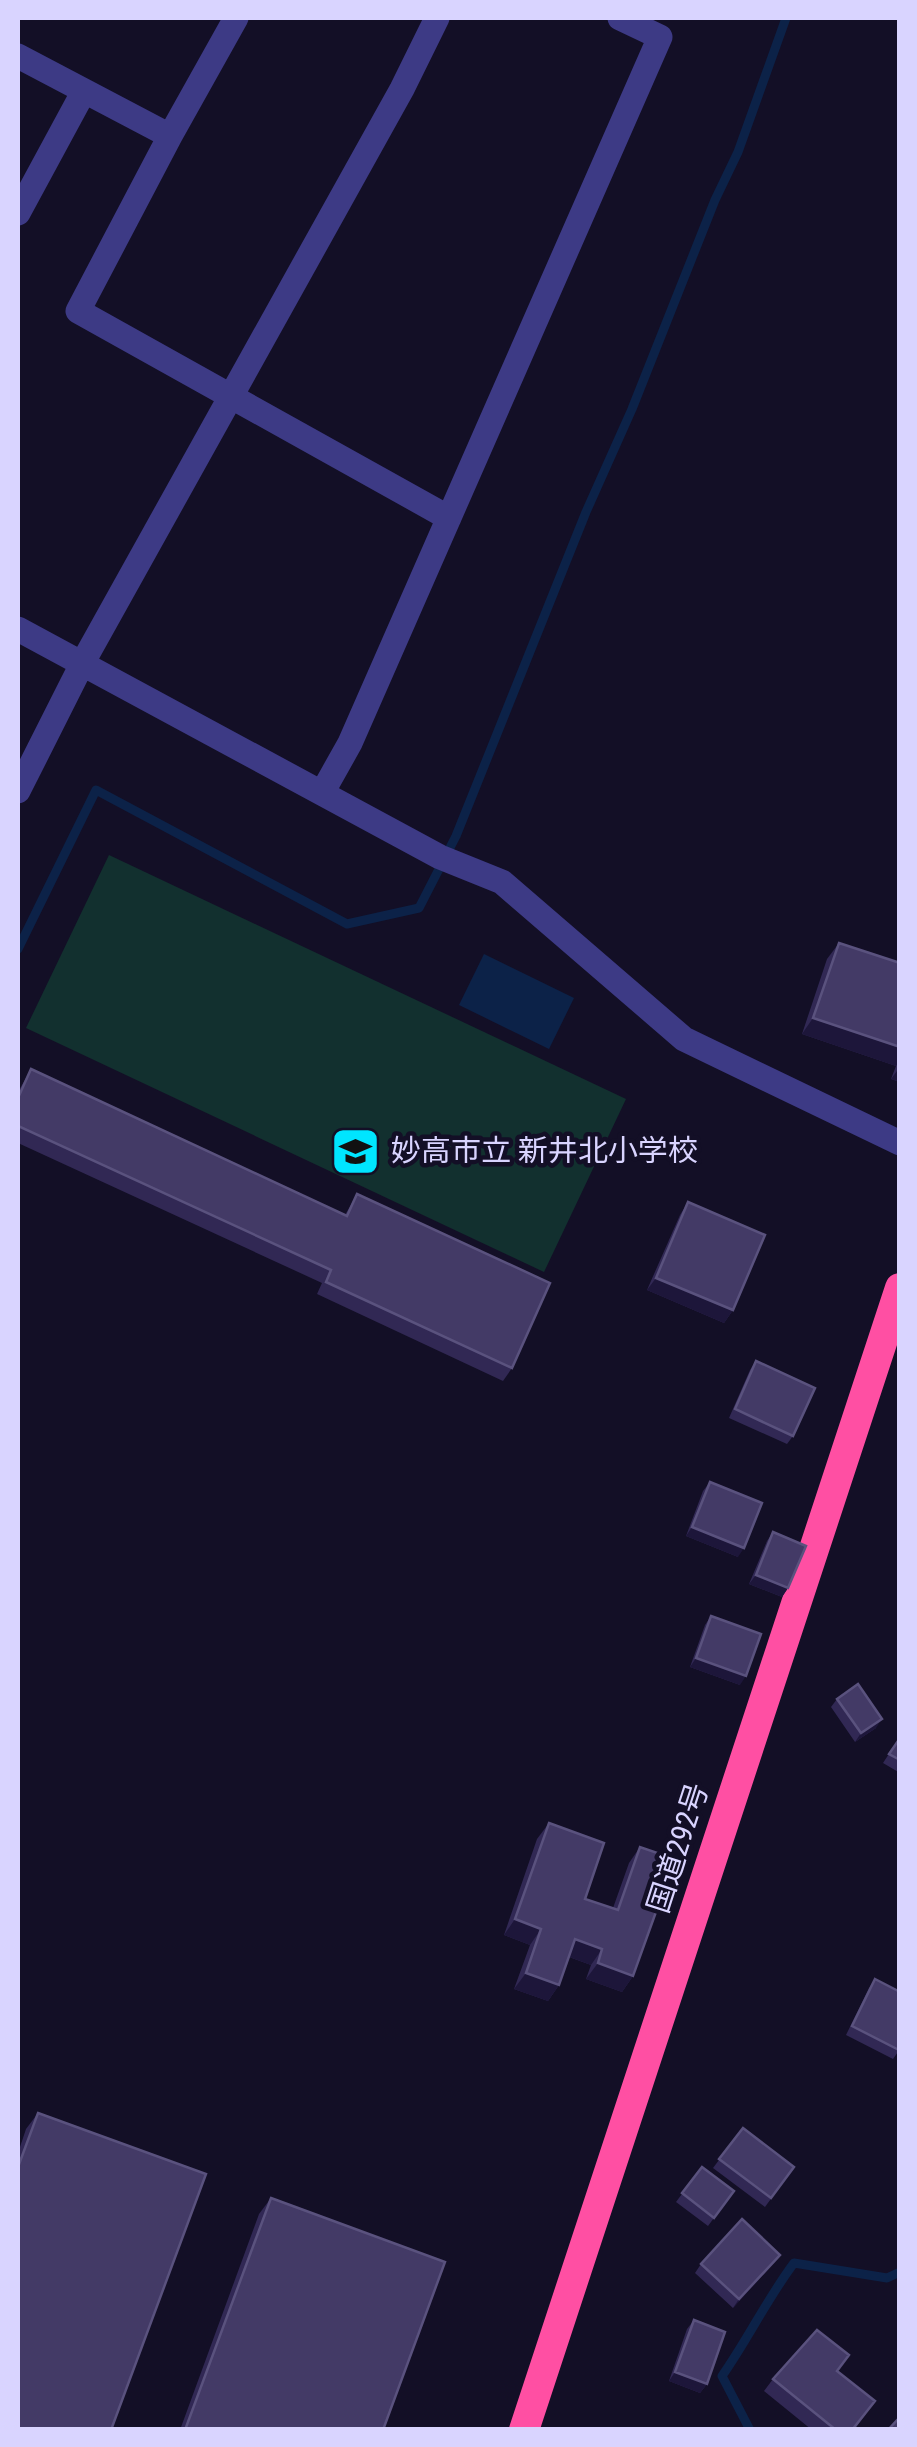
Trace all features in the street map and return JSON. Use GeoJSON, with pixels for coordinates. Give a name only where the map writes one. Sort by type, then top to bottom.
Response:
{"type":"FeatureCollection","features":[{"type":"Feature","properties":{"kind":"highway","name":"国道292号"},"geometry":{"type":"LineString","coordinates":[[524,2430],[900,1288]]}},
{"type":"Feature","properties":{"kind":"street"},"geometry":{"type":"LineString","coordinates":[[236,18],[78,311],[449,518]]}},
{"type":"Feature","properties":{"kind":"street"},"geometry":{"type":"LineString","coordinates":[[18,791],[83,662],[402,90],[437,18]]}},
{"type":"Feature","properties":{"kind":"street"},"geometry":{"type":"LineString","coordinates":[[322,793],[350,743],[660,37],[620,18]]}},
{"type":"Feature","properties":{"kind":"street"},"geometry":{"type":"LineString","coordinates":[[18,56],[170,136]]}},
{"type":"Feature","properties":{"kind":"street"},"geometry":{"type":"LineString","coordinates":[[18,213],[84,91]]}},
{"type":"Feature","properties":{"kind":"street"},"geometry":{"type":"LineString","coordinates":[[18,629],[440,857],[502,882],[684,1039],[900,1143]]}},
{"type":"Feature","properties":{"kind":"green space"},"geometry":{"type":"Polygon","coordinates":[[[109,855],[626,1099],[544,1272],[26,1028],[109,855]]]}},
{"type":"Feature","properties":{"kind":"water"},"geometry":{"type":"Polygon","coordinates":[[[484,954],[574,998],[549,1049],[459,1005],[484,954]]]}},
{"type":"Feature","properties":{"kind":"building"},"geometry":{"type":"Polygon","coordinates":[[[839,943],[900,963],[900,1047],[813,1018],[839,943]]]}},
{"type":"Feature","properties":{"kind":"building"},"geometry":{"type":"Polygon","coordinates":[[[31,1069],[347,1216],[357,1194],[550,1283],[512,1368],[326,1282],[331,1270],[18,1126],[18,1098],[31,1069]]]}},
{"type":"Feature","properties":{"kind":"building"},"geometry":{"type":"Polygon","coordinates":[[[688,1202],[765,1235],[733,1310],[656,1278],[688,1202]]]}},
{"type":"Feature","properties":{"kind":"building"},"geometry":{"type":"Polygon","coordinates":[[[756,1361],[815,1388],[793,1436],[735,1409],[756,1361]]]}},
{"type":"Feature","properties":{"kind":"building"},"geometry":{"type":"Polygon","coordinates":[[[710,1482],[762,1503],[744,1548],[692,1527],[710,1482]]]}},
{"type":"Feature","properties":{"kind":"building"},"geometry":{"type":"Polygon","coordinates":[[[773,1532],[806,1546],[788,1588],[756,1575],[773,1532]]]}},
{"type":"Feature","properties":{"kind":"building"},"geometry":{"type":"Polygon","coordinates":[[[711,1616],[761,1634],[746,1676],[696,1658],[711,1616]]]}},
{"type":"Feature","properties":{"kind":"building"},"geometry":{"type":"Polygon","coordinates":[[[858,1684],[882,1719],[861,1733],[837,1699],[858,1684]]]}},
{"type":"Feature","properties":{"kind":"building"},"geometry":{"type":"Polygon","coordinates":[[[900,1738],[900,1760],[889,1754],[900,1738]]]}},
{"type":"Feature","properties":{"kind":"building"},"geometry":{"type":"Polygon","coordinates":[[[549,1823],[604,1843],[585,1899],[618,1910],[640,1847],[675,1859],[633,1976],[598,1963],[602,1949],[575,1939],[559,1985],[526,1973],[541,1929],[515,1919],[549,1823]]]}},
{"type":"Feature","properties":{"kind":"building"},"geometry":{"type":"Polygon","coordinates":[[[875,1979],[900,1992],[899,2050],[852,2026],[875,1979]]]}},
{"type":"Feature","properties":{"kind":"building"},"geometry":{"type":"Polygon","coordinates":[[[38,2113],[206,2174],[111,2430],[18,2430],[18,2167],[38,2113]]]}},
{"type":"Feature","properties":{"kind":"building"},"geometry":{"type":"Polygon","coordinates":[[[743,2128],[794,2167],[771,2198],[719,2159],[743,2128]]]}},
{"type":"Feature","properties":{"kind":"building"},"geometry":{"type":"Polygon","coordinates":[[[702,2167],[734,2191],[714,2218],[682,2193],[702,2167]]]}},
{"type":"Feature","properties":{"kind":"building"},"geometry":{"type":"Polygon","coordinates":[[[271,2198],[445,2262],[383,2430],[185,2430],[271,2198]]]}},
{"type":"Feature","properties":{"kind":"building"},"geometry":{"type":"Polygon","coordinates":[[[742,2219],[780,2255],[739,2299],[701,2264],[742,2219]]]}},
{"type":"Feature","properties":{"kind":"building"},"geometry":{"type":"Polygon","coordinates":[[[694,2320],[725,2332],[707,2384],[675,2372],[694,2320]]]}},
{"type":"Feature","properties":{"kind":"building"},"geometry":{"type":"Polygon","coordinates":[[[817,2330],[849,2355],[837,2371],[875,2401],[852,2430],[836,2430],[773,2379],[817,2330]]]}},
{"type":"Feature","properties":{"kind":"building"},"geometry":{"type":"Polygon","coordinates":[[[900,2417],[900,2430],[888,2430],[900,2417]]]}},
{"type":"Feature","properties":{"kind":"waterway"},"geometry":{"type":"LineString","coordinates":[[18,949],[96,790],[347,924],[419,908],[456,836],[586,512],[738,152],[786,18]]}},
{"type":"Feature","properties":{"kind":"waterway"},"geometry":{"type":"LineString","coordinates":[[750,2430],[722,2376],[794,2263],[887,2278],[900,2272]]}},
{"type":"Feature","properties":{"kind":"place","name":"妙高市立 新井北小学校"},"geometry":{"type":"Point","coordinates":[356,1151]}}]}
